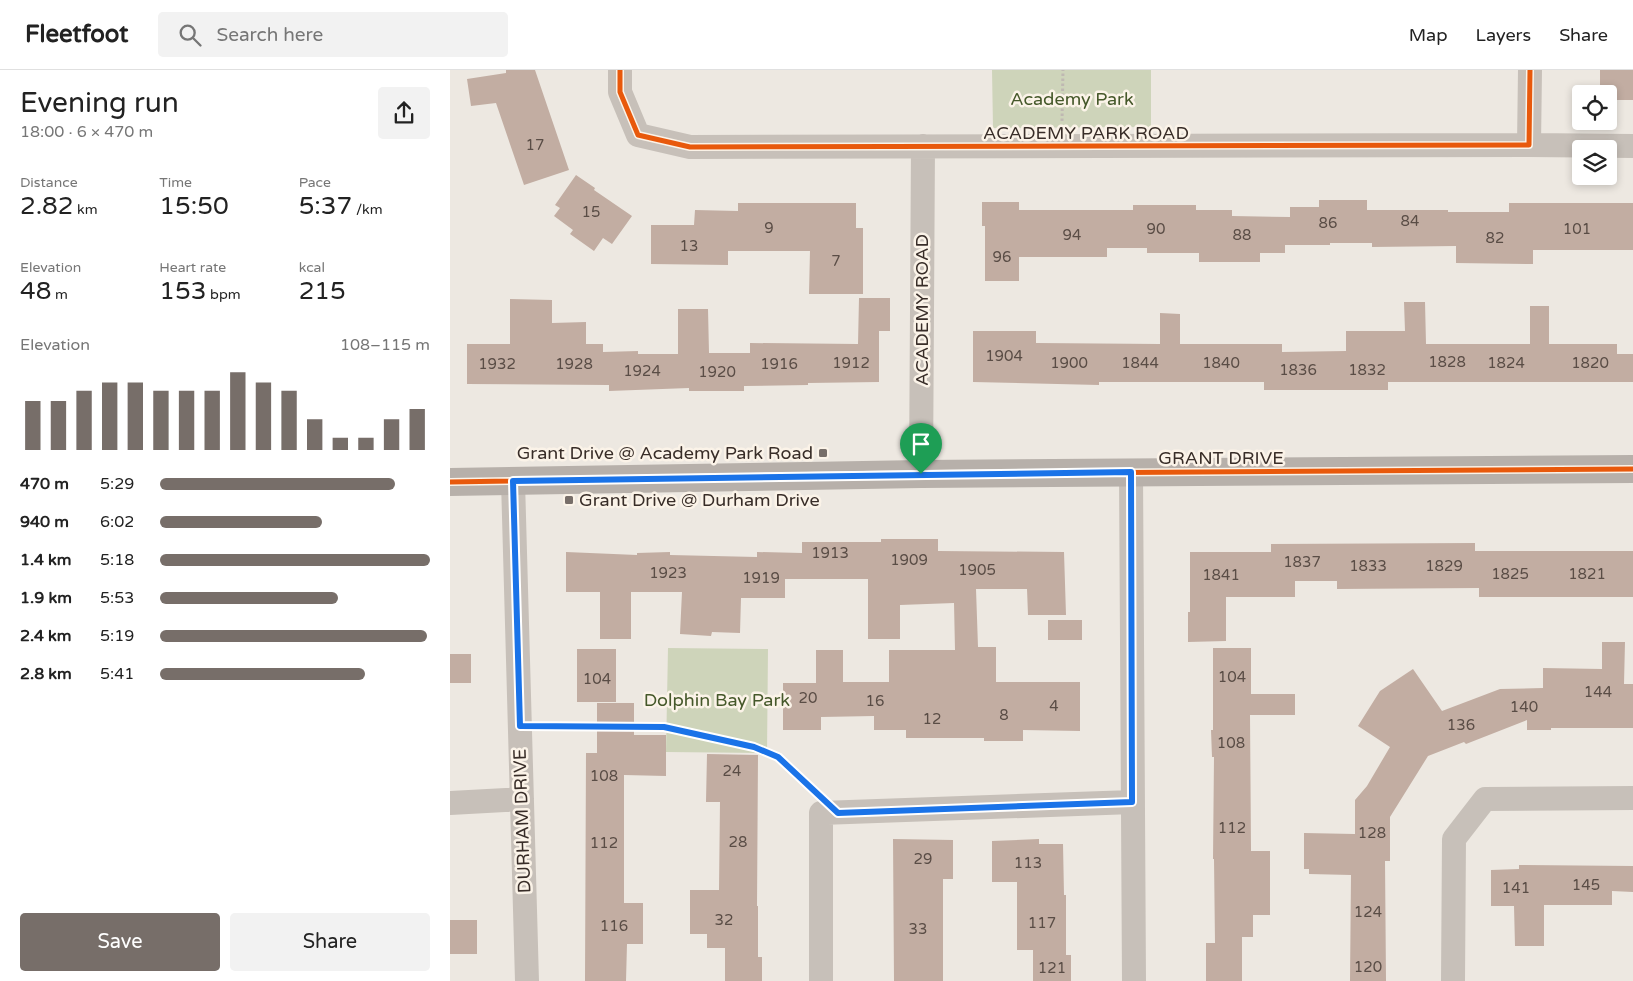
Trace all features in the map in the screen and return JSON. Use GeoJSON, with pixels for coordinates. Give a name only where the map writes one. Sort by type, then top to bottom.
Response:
{"type":"FeatureCollection","features":[{"type":"Feature","properties":{"kind":"street","name":"ACADEMY PARK ROAD"},"geometry":{"type":"LineString","coordinates":[[620,70],[620,92],[638,135],[690,147],[1633,146]]}},
{"type":"Feature","properties":{"kind":"street"},"geometry":{"type":"LineString","coordinates":[[1529,145],[1530,70]]}},
{"type":"Feature","properties":{"kind":"street","name":"ACADEMY ROAD"},"geometry":{"type":"LineString","coordinates":[[921,474],[922,146]]}},
{"type":"Feature","properties":{"kind":"street","name":"GRANT DRIVE"},"geometry":{"type":"LineString","coordinates":[[450,482],[921,474],[1633,468]]}},
{"type":"Feature","properties":{"kind":"street"},"geometry":{"type":"LineString","coordinates":[[1131,472],[1134,981]]}},
{"type":"Feature","properties":{"kind":"street","name":"DURHAM DRIVE"},"geometry":{"type":"LineString","coordinates":[[513,481],[527,981]]}},
{"type":"Feature","properties":{"kind":"street"},"geometry":{"type":"LineString","coordinates":[[1453,981],[1454,839],[1485,799],[1633,798]]}},
{"type":"Feature","properties":{"kind":"street"},"geometry":{"type":"LineString","coordinates":[[450,803],[522,799]]}},
{"type":"Feature","properties":{"kind":"street"},"geometry":{"type":"LineString","coordinates":[[820,981],[821,813],[1132,802]]}},
{"type":"Feature","properties":{"kind":"path"},"geometry":{"type":"LineString","coordinates":[[1062,147],[1063,70]]}},
{"type":"Feature","properties":{"kind":"path"},"geometry":{"type":"LineString","coordinates":[[520,726],[664,727],[754,747],[778,757],[838,813]]}},
{"type":"Feature","properties":{"kind":"green space","name":"Academy Park"},"geometry":{"type":"Polygon","coordinates":[[[992,70],[1151,70],[1151,127],[993,128],[992,70]]]}},
{"type":"Feature","properties":{"kind":"green space","name":"Dolphin Bay Park"},"geometry":{"type":"Polygon","coordinates":[[[668,648],[768,649],[767,753],[666,752],[668,648]]]}},
{"type":"Feature","properties":{"kind":"building"},"geometry":{"type":"Polygon","coordinates":[[[506,70],[535,70],[569,170],[524,185],[496,103],[471,106],[467,79],[506,73],[506,70]]]}},
{"type":"Feature","properties":{"kind":"building"},"geometry":{"type":"Polygon","coordinates":[[[1600,70],[1633,70],[1633,100],[1617,100],[1617,85],[1600,85],[1600,70]]]}},
{"type":"Feature","properties":{"kind":"building"},"geometry":{"type":"Polygon","coordinates":[[[576,175],[632,216],[612,244],[603,238],[594,251],[570,234],[573,230],[554,216],[560,208],[555,205],[576,175]]]}},
{"type":"Feature","properties":{"kind":"building"},"geometry":{"type":"Polygon","coordinates":[[[1319,200],[1367,200],[1367,210],[1448,210],[1448,212],[1509,212],[1509,203],[1633,203],[1633,250],[1533,250],[1533,264],[1456,263],[1456,246],[1372,247],[1372,243],[1285,245],[1285,253],[1260,253],[1260,262],[1199,262],[1199,253],[1147,253],[1147,248],[1107,248],[1107,257],[1019,257],[1019,281],[985,281],[985,226],[982,226],[982,202],[1019,202],[1019,210],[1133,210],[1133,205],[1196,205],[1196,210],[1232,210],[1232,216],[1290,217],[1290,207],[1319,207],[1319,200]]]}},
{"type":"Feature","properties":{"kind":"building"},"geometry":{"type":"Polygon","coordinates":[[[738,203],[856,203],[856,228],[863,228],[863,294],[809,294],[810,251],[728,251],[728,265],[651,264],[651,225],[694,225],[695,210],[738,211],[738,203]]]}},
{"type":"Feature","properties":{"kind":"building"},"geometry":{"type":"Polygon","coordinates":[[[859,298],[890,298],[890,331],[879,331],[879,382],[744,386],[744,391],[689,391],[689,388],[609,391],[609,385],[467,384],[467,344],[510,344],[510,299],[552,300],[552,323],[586,322],[586,344],[603,344],[603,352],[638,351],[638,354],[678,354],[678,309],[708,309],[709,353],[750,353],[750,343],[858,344],[859,298]]]}},
{"type":"Feature","properties":{"kind":"building"},"geometry":{"type":"Polygon","coordinates":[[[1404,302],[1425,302],[1426,344],[1530,344],[1530,306],[1549,306],[1549,344],[1617,344],[1617,354],[1633,354],[1633,382],[1388,382],[1388,390],[1264,390],[1264,382],[1099,382],[1099,385],[973,382],[973,331],[1036,331],[1036,343],[1160,344],[1160,313],[1180,314],[1180,344],[1282,344],[1282,352],[1346,351],[1346,331],[1405,331],[1404,302]]]}},
{"type":"Feature","properties":{"kind":"building"},"geometry":{"type":"Polygon","coordinates":[[[881,539],[938,539],[938,551],[1064,552],[1066,615],[1028,615],[1027,589],[976,589],[978,647],[996,647],[996,682],[1080,682],[1080,731],[1023,730],[1023,741],[984,741],[984,738],[906,738],[906,730],[874,730],[874,716],[821,717],[821,730],[783,730],[783,683],[816,683],[816,650],[843,650],[843,682],[889,682],[889,650],[955,650],[954,603],[900,605],[900,639],[868,639],[868,579],[785,579],[785,598],[741,598],[740,633],[712,632],[711,636],[680,634],[682,592],[631,592],[631,639],[600,639],[600,592],[566,592],[566,552],[637,555],[637,553],[670,552],[670,555],[757,557],[757,552],[802,553],[802,542],[881,542],[881,539]]]}},
{"type":"Feature","properties":{"kind":"building"},"geometry":{"type":"Polygon","coordinates":[[[1475,543],[1475,551],[1633,551],[1633,597],[1479,597],[1479,588],[1337,589],[1337,581],[1295,581],[1295,597],[1226,597],[1226,641],[1188,642],[1190,552],[1271,552],[1271,544],[1475,543]]]}},
{"type":"Feature","properties":{"kind":"building"},"geometry":{"type":"Polygon","coordinates":[[[1048,620],[1082,620],[1082,640],[1048,640],[1048,620]]]}},
{"type":"Feature","properties":{"kind":"building"},"geometry":{"type":"Polygon","coordinates":[[[1602,642],[1625,642],[1624,684],[1633,684],[1633,728],[1551,728],[1551,730],[1527,730],[1527,720],[1466,744],[1464,742],[1428,756],[1390,817],[1390,861],[1385,861],[1386,981],[1350,981],[1351,875],[1309,874],[1309,869],[1304,869],[1304,833],[1355,834],[1355,800],[1367,786],[1390,747],[1358,726],[1380,691],[1413,669],[1442,711],[1500,689],[1543,688],[1543,668],[1602,669],[1602,642]]]}},
{"type":"Feature","properties":{"kind":"building"},"geometry":{"type":"Polygon","coordinates":[[[1213,648],[1251,648],[1251,694],[1295,694],[1295,715],[1250,715],[1251,851],[1270,851],[1270,915],[1253,915],[1253,937],[1242,937],[1242,981],[1206,981],[1206,943],[1215,943],[1213,859],[1214,757],[1212,757],[1211,730],[1213,730],[1213,648]]]}},
{"type":"Feature","properties":{"kind":"building"},"geometry":{"type":"Polygon","coordinates":[[[577,649],[616,649],[616,702],[577,702],[577,649]]]}},
{"type":"Feature","properties":{"kind":"building"},"geometry":{"type":"Polygon","coordinates":[[[450,654],[471,654],[471,683],[450,683],[450,654]]]}},
{"type":"Feature","properties":{"kind":"building"},"geometry":{"type":"Polygon","coordinates":[[[597,703],[634,703],[634,735],[666,735],[666,776],[624,775],[624,903],[643,903],[643,944],[627,944],[626,981],[585,981],[586,753],[597,753],[597,703]]]}},
{"type":"Feature","properties":{"kind":"building"},"geometry":{"type":"Polygon","coordinates":[[[707,754],[758,755],[757,906],[758,957],[762,957],[762,981],[725,981],[725,948],[707,948],[707,934],[690,934],[690,890],[719,890],[720,802],[706,802],[707,754]]]}},
{"type":"Feature","properties":{"kind":"building"},"geometry":{"type":"Polygon","coordinates":[[[893,839],[953,840],[953,879],[943,879],[943,981],[894,981],[893,839]]]}},
{"type":"Feature","properties":{"kind":"building"},"geometry":{"type":"Polygon","coordinates":[[[1039,839],[1039,844],[1063,844],[1064,895],[1066,895],[1066,955],[1071,955],[1071,981],[1033,981],[1033,950],[1017,950],[1017,882],[992,882],[992,841],[1039,839]]]}},
{"type":"Feature","properties":{"kind":"building"},"geometry":{"type":"Polygon","coordinates":[[[1519,865],[1633,866],[1633,892],[1612,891],[1612,905],[1544,905],[1544,946],[1515,946],[1514,906],[1491,906],[1491,870],[1519,869],[1519,865]]]}},
{"type":"Feature","properties":{"kind":"building"},"geometry":{"type":"Polygon","coordinates":[[[450,920],[477,920],[477,954],[450,954],[450,920]]]}},
{"type":"Feature","properties":{"kind":"cycle path"},"geometry":{"type":"LineString","coordinates":[[620,70],[620,92],[638,135],[690,147],[1529,145],[1530,70]]}},
{"type":"Feature","properties":{"kind":"cycle path"},"geometry":{"type":"LineString","coordinates":[[450,482],[921,474],[1633,469]]}},
{"type":"Feature","properties":{"kind":"place","name":"Grant Drive @ Academy Park Road"},"geometry":{"type":"Point","coordinates":[823,453]}},
{"type":"Feature","properties":{"kind":"place","name":"Grant Drive @ Durham Drive"},"geometry":{"type":"Point","coordinates":[569,500]}},
{"type":"Feature","properties":{"kind":"route"},"geometry":{"type":"LineString","coordinates":[[1131,472],[1132,802],[838,813],[778,757],[754,747],[664,727],[520,726],[513,481],[921,474],[1131,472]]}}]}
